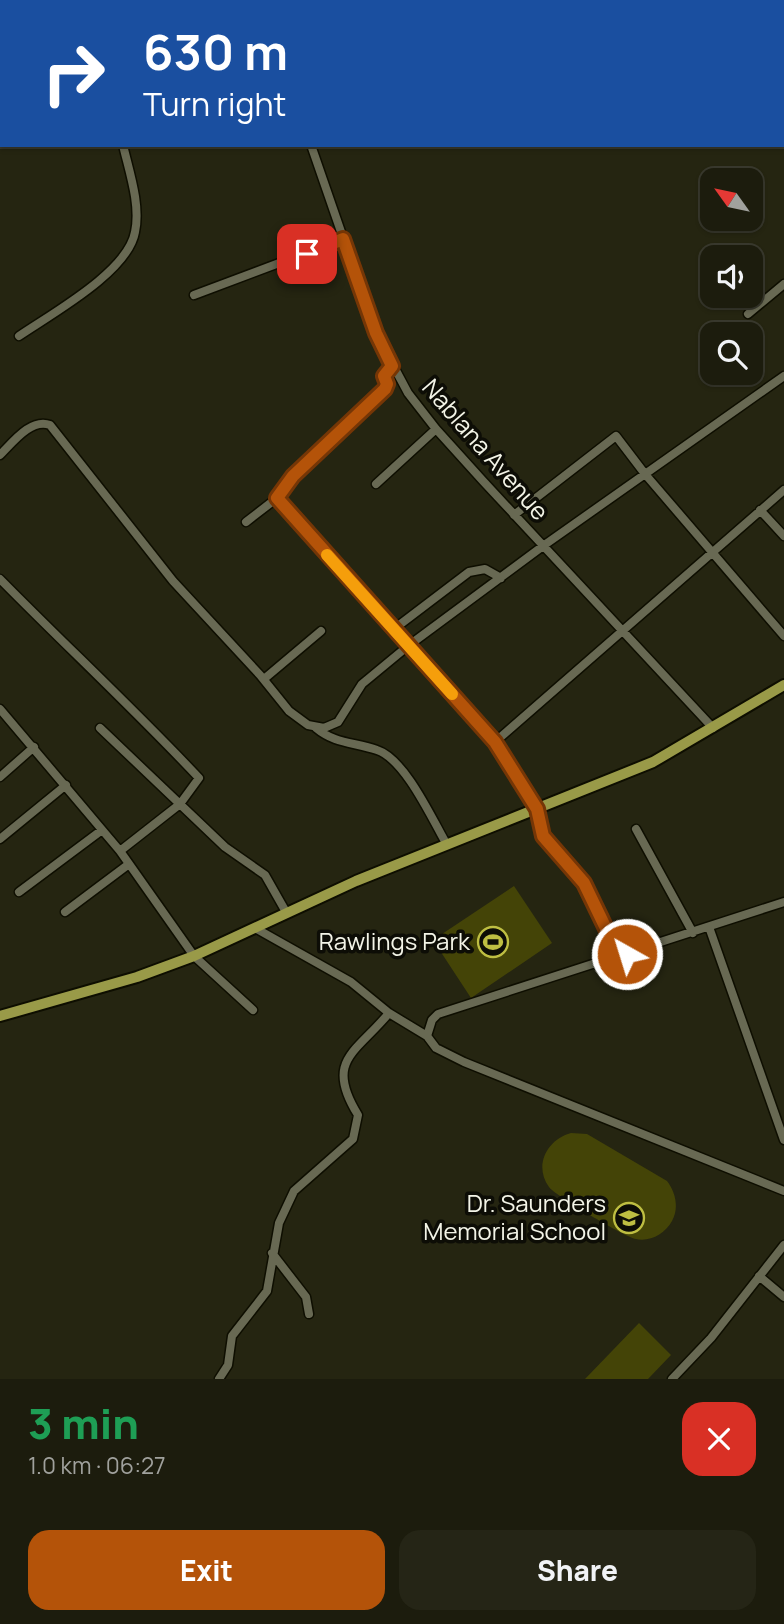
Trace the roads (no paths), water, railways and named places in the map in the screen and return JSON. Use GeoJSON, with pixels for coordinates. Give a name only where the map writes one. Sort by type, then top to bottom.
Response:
{"type":"FeatureCollection","features":[{"type":"Feature","properties":{"kind":"main road"},"geometry":{"type":"LineString","coordinates":[[0,1016],[124,981],[194,956],[286,912],[653,762],[784,685]]}},
{"type":"Feature","properties":{"kind":"street"},"geometry":{"type":"LineString","coordinates":[[19,336],[89,288],[115,264],[130,245],[136,226],[133,189],[123,147]]}},
{"type":"Feature","properties":{"kind":"street","name":"Nablana Avenue"},"geometry":{"type":"LineString","coordinates":[[313,147],[376,333],[408,393],[436,429],[514,515],[713,728]]}},
{"type":"Feature","properties":{"kind":"street"},"geometry":{"type":"LineString","coordinates":[[194,295],[343,239]]}},
{"type":"Feature","properties":{"kind":"street"},"geometry":{"type":"LineString","coordinates":[[748,314],[784,284]]}},
{"type":"Feature","properties":{"kind":"street"},"geometry":{"type":"LineString","coordinates":[[246,522],[277,498],[293,476],[385,389],[387,384],[384,376],[392,366]]}},
{"type":"Feature","properties":{"kind":"street"},"geometry":{"type":"LineString","coordinates":[[316,728],[324,728],[338,722],[357,689],[408,646],[543,545],[784,376]]}},
{"type":"Feature","properties":{"kind":"street"},"geometry":{"type":"LineString","coordinates":[[0,455],[33,425],[42,422],[50,425],[173,581],[264,679],[297,719],[334,740],[376,749],[394,761],[447,845]]}},
{"type":"Feature","properties":{"kind":"street"},"geometry":{"type":"LineString","coordinates":[[376,484],[436,429]]}},
{"type":"Feature","properties":{"kind":"street"},"geometry":{"type":"LineString","coordinates":[[514,515],[616,436],[645,474],[784,636]]}},
{"type":"Feature","properties":{"kind":"street"},"geometry":{"type":"LineString","coordinates":[[495,742],[784,490]]}},
{"type":"Feature","properties":{"kind":"street"},"geometry":{"type":"LineString","coordinates":[[277,498],[495,742],[537,809],[543,836],[584,883],[613,943],[627,954]]}},
{"type":"Feature","properties":{"kind":"street"},"geometry":{"type":"LineString","coordinates":[[760,510],[784,536]]}},
{"type":"Feature","properties":{"kind":"street"},"geometry":{"type":"LineString","coordinates":[[394,629],[469,572],[485,569],[500,578]]}},
{"type":"Feature","properties":{"kind":"street"},"geometry":{"type":"LineString","coordinates":[[0,579],[99,680],[149,724],[199,778],[180,804],[120,851]]}},
{"type":"Feature","properties":{"kind":"street"},"geometry":{"type":"LineString","coordinates":[[264,679],[321,631]]}},
{"type":"Feature","properties":{"kind":"street"},"geometry":{"type":"LineString","coordinates":[[0,709],[120,851],[194,956],[253,1010]]}},
{"type":"Feature","properties":{"kind":"street"},"geometry":{"type":"LineString","coordinates":[[100,728],[225,847],[265,875],[286,912]]}},
{"type":"Feature","properties":{"kind":"street"},"geometry":{"type":"LineString","coordinates":[[0,777],[34,747]]}},
{"type":"Feature","properties":{"kind":"street"},"geometry":{"type":"LineString","coordinates":[[0,839],[66,785]]}},
{"type":"Feature","properties":{"kind":"street"},"geometry":{"type":"LineString","coordinates":[[636,829],[693,933]]}},
{"type":"Feature","properties":{"kind":"street"},"geometry":{"type":"LineString","coordinates":[[19,892],[102,830]]}},
{"type":"Feature","properties":{"kind":"street"},"geometry":{"type":"LineString","coordinates":[[65,912],[129,864]]}},
{"type":"Feature","properties":{"kind":"street"},"geometry":{"type":"LineString","coordinates":[[427,1036],[438,1014],[784,902]]}},
{"type":"Feature","properties":{"kind":"street"},"geometry":{"type":"LineString","coordinates":[[709,927],[784,1140]]}},
{"type":"Feature","properties":{"kind":"street"},"geometry":{"type":"LineString","coordinates":[[255,928],[351,982],[388,1013],[427,1036],[436,1048],[464,1062],[784,1191]]}},
{"type":"Feature","properties":{"kind":"street"},"geometry":{"type":"LineString","coordinates":[[219,1379],[228,1365],[232,1336],[267,1291],[279,1223],[294,1191],[353,1139],[358,1115],[347,1097],[343,1083],[344,1064],[388,1013]]}},
{"type":"Feature","properties":{"kind":"street"},"geometry":{"type":"LineString","coordinates":[[671,1379],[711,1338],[784,1245]]}},
{"type":"Feature","properties":{"kind":"street"},"geometry":{"type":"LineString","coordinates":[[272,1253],[306,1297],[309,1314]]}},
{"type":"Feature","properties":{"kind":"street"},"geometry":{"type":"LineString","coordinates":[[759,1276],[784,1297]]}},
{"type":"Feature","properties":{"kind":"place","name":"Rawlings Park"},"geometry":{"type":"Point","coordinates":[493,942]}},
{"type":"Feature","properties":{"kind":"place","name":"Dr. Saunders Memorial School"},"geometry":{"type":"Point","coordinates":[629,1218]}}]}
